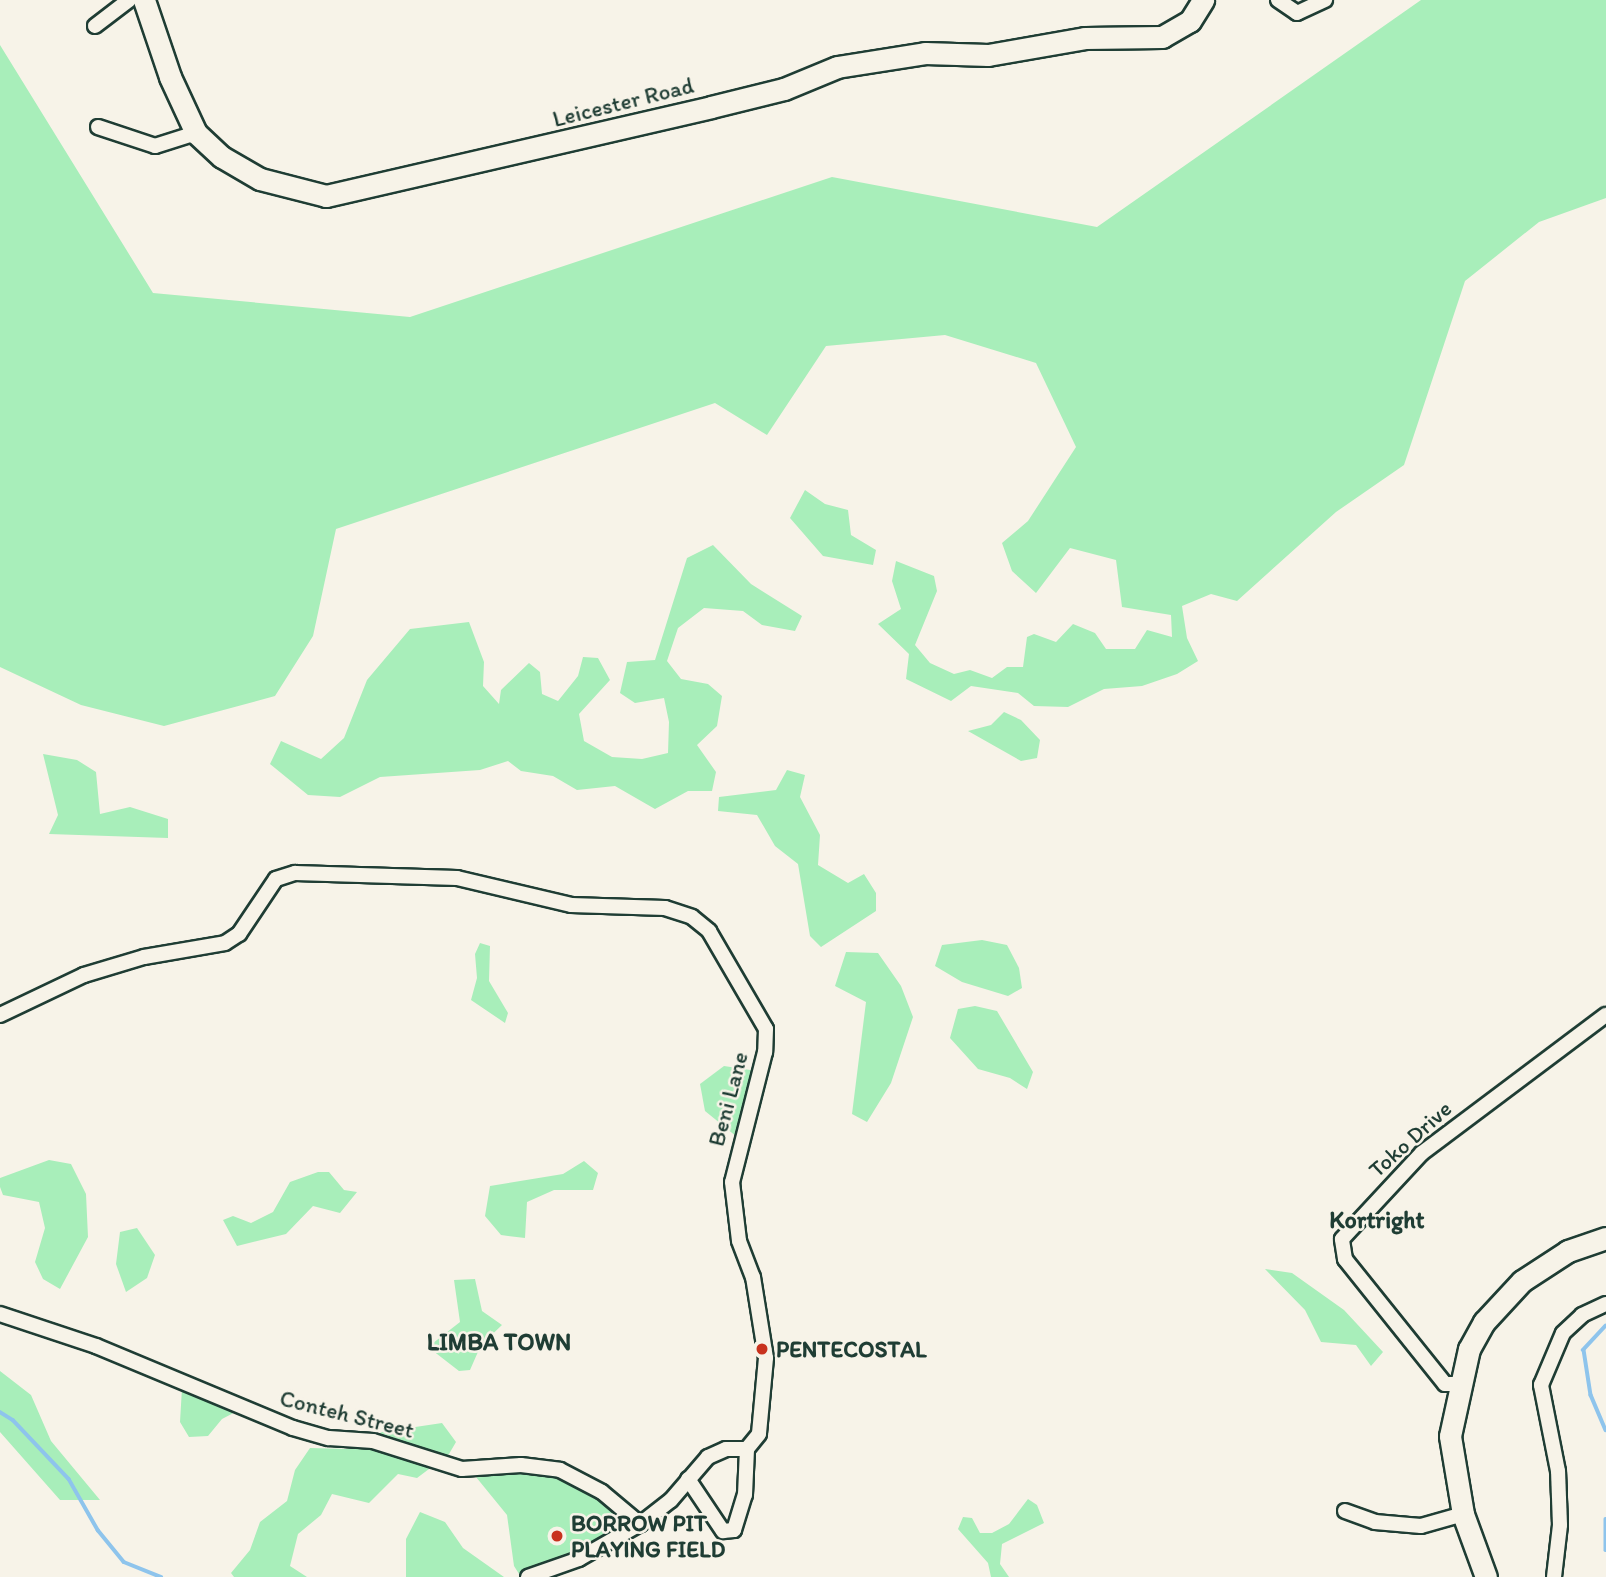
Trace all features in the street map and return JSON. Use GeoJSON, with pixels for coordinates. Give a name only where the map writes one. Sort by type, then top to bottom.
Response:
{"type":"FeatureCollection","features":[{"type":"Feature","properties":{"kind":"street"},"geometry":{"type":"LineString","coordinates":[[95,26],[129,0]]}},
{"type":"Feature","properties":{"kind":"street","name":"Leicester Road"},"geometry":{"type":"LineString","coordinates":[[144,0],[170,77],[196,133],[222,157],[260,179],[300,193],[335,196],[784,89],[837,67],[925,52],[988,55],[1085,38],[1162,37],[1190,21],[1203,0]]}},
{"type":"Feature","properties":{"kind":"street"},"geometry":{"type":"LineString","coordinates":[[1278,0],[1297,13],[1325,0]]}},
{"type":"Feature","properties":{"kind":"street"},"geometry":{"type":"LineString","coordinates":[[99,127],[155,146],[196,133]]}},
{"type":"Feature","properties":{"kind":"street","name":"Beni Lane"},"geometry":{"type":"LineString","coordinates":[[0,1015],[84,975],[144,957],[225,943],[239,934],[276,879],[295,873],[457,878],[571,905],[665,908],[692,916],[709,931],[766,1028],[765,1052],[733,1174],[739,1241],[753,1277],[766,1358],[759,1434],[747,1449]]}},
{"type":"Feature","properties":{"kind":"street","name":"Toko Drive"},"geometry":{"type":"LineString","coordinates":[[1460,1384],[1445,1384],[1345,1259],[1342,1239],[1422,1153],[1606,1015]]}},
{"type":"Feature","properties":{"kind":"street"},"geometry":{"type":"LineString","coordinates":[[1486,1577],[1463,1514],[1450,1436],[1469,1349],[1484,1322],[1522,1281],[1569,1251],[1606,1238]]}},
{"type":"Feature","properties":{"kind":"street"},"geometry":{"type":"LineString","coordinates":[[1554,1577],[1560,1525],[1558,1472],[1541,1385],[1563,1333],[1582,1315],[1606,1304]]}},
{"type":"Feature","properties":{"kind":"street","name":"Conteh Street"},"geometry":{"type":"LineString","coordinates":[[0,1314],[96,1346],[293,1428],[329,1438],[373,1441],[462,1469],[521,1465],[560,1470],[602,1492],[640,1524]]}},
{"type":"Feature","properties":{"kind":"street"},"geometry":{"type":"LineString","coordinates":[[528,1577],[579,1559],[640,1524],[671,1500],[688,1479],[708,1457],[726,1449],[747,1449],[745,1494],[734,1530],[723,1531],[688,1479]]}},
{"type":"Feature","properties":{"kind":"street"},"geometry":{"type":"LineString","coordinates":[[1345,1511],[1376,1522],[1412,1525],[1463,1514]]}},
{"type":"Feature","properties":{"kind":"green space"},"geometry":{"type":"Polygon","coordinates":[[[1421,0],[1606,0],[1606,198],[1539,222],[1465,281],[1404,465],[1336,512],[1237,601],[1211,594],[1182,606],[1187,638],[1198,661],[1177,674],[1142,686],[1104,689],[1068,707],[1034,706],[1018,693],[971,686],[951,701],[906,679],[909,654],[878,624],[901,609],[892,581],[896,561],[934,576],[937,591],[915,645],[930,663],[954,674],[970,670],[992,678],[1007,667],[1023,667],[1027,637],[1034,634],[1056,642],[1073,624],[1095,633],[1106,649],[1135,649],[1147,630],[1172,637],[1171,615],[1122,607],[1116,560],[1070,548],[1036,593],[1012,571],[1002,543],[1028,521],[1076,447],[1036,363],[945,335],[826,346],[767,435],[715,403],[336,529],[313,636],[275,696],[164,726],[81,705],[0,667],[0,45],[153,293],[410,317],[832,177],[1097,227],[1421,0]]]}},
{"type":"Feature","properties":{"kind":"green space"},"geometry":{"type":"Polygon","coordinates":[[[805,490],[825,504],[848,510],[851,535],[876,550],[873,565],[823,556],[790,518],[805,490]]]}},
{"type":"Feature","properties":{"kind":"green space"},"geometry":{"type":"Polygon","coordinates":[[[713,545],[751,584],[802,616],[795,631],[762,625],[743,611],[704,608],[678,628],[667,661],[681,679],[708,684],[722,696],[717,726],[697,745],[716,772],[712,791],[688,791],[655,809],[615,786],[577,790],[553,776],[521,771],[508,761],[480,770],[380,777],[340,797],[308,795],[270,764],[281,741],[321,759],[344,738],[367,680],[410,629],[469,622],[484,662],[483,686],[499,704],[501,690],[529,663],[540,672],[542,694],[558,701],[578,676],[583,657],[598,658],[610,680],[579,714],[584,741],[612,757],[642,759],[668,753],[669,722],[664,698],[635,703],[620,693],[627,662],[655,660],[687,558],[713,545]]]}},
{"type":"Feature","properties":{"kind":"green space"},"geometry":{"type":"Polygon","coordinates":[[[1004,712],[1021,720],[1040,740],[1037,758],[1021,761],[968,731],[991,725],[1004,712]]]}},
{"type":"Feature","properties":{"kind":"green space"},"geometry":{"type":"Polygon","coordinates":[[[43,754],[77,760],[96,772],[100,814],[130,807],[168,819],[168,838],[49,834],[58,815],[43,754]]]}},
{"type":"Feature","properties":{"kind":"green space"},"geometry":{"type":"Polygon","coordinates":[[[787,770],[805,775],[800,797],[820,835],[818,865],[848,883],[864,874],[876,893],[876,911],[821,947],[810,936],[798,864],[775,846],[757,815],[718,811],[719,797],[776,790],[787,770]]]}},
{"type":"Feature","properties":{"kind":"green space"},"geometry":{"type":"Polygon","coordinates":[[[982,940],[1007,945],[1019,968],[1022,988],[1008,996],[962,982],[935,966],[942,945],[982,940]]]}},
{"type":"Feature","properties":{"kind":"green space"},"geometry":{"type":"Polygon","coordinates":[[[480,943],[490,946],[489,981],[508,1013],[505,1023],[471,1000],[477,978],[475,954],[480,943]]]}},
{"type":"Feature","properties":{"kind":"green space"},"geometry":{"type":"Polygon","coordinates":[[[846,952],[878,953],[901,986],[913,1017],[891,1083],[867,1122],[852,1114],[866,1002],[835,986],[846,952]]]}},
{"type":"Feature","properties":{"kind":"green space"},"geometry":{"type":"Polygon","coordinates":[[[975,1006],[997,1011],[1033,1072],[1027,1089],[1010,1078],[978,1069],[950,1038],[958,1009],[975,1006]]]}},
{"type":"Feature","properties":{"kind":"green space"},"geometry":{"type":"Polygon","coordinates":[[[724,1066],[757,1071],[742,1141],[705,1111],[700,1084],[724,1066]]]}},
{"type":"Feature","properties":{"kind":"green space"},"geometry":{"type":"Polygon","coordinates":[[[49,1160],[71,1164],[86,1194],[88,1237],[60,1289],[43,1279],[35,1262],[45,1228],[39,1202],[3,1195],[0,1187],[0,1178],[49,1160]]]}},
{"type":"Feature","properties":{"kind":"green space"},"geometry":{"type":"Polygon","coordinates":[[[584,1161],[598,1173],[593,1190],[554,1190],[527,1202],[525,1238],[501,1235],[485,1216],[490,1186],[563,1174],[584,1161]]]}},
{"type":"Feature","properties":{"kind":"green space"},"geometry":{"type":"Polygon","coordinates":[[[318,1172],[329,1172],[344,1190],[357,1192],[340,1213],[313,1206],[286,1234],[237,1246],[223,1220],[233,1216],[251,1223],[273,1212],[290,1182],[318,1172]]]}},
{"type":"Feature","properties":{"kind":"green space"},"geometry":{"type":"Polygon","coordinates":[[[137,1228],[155,1255],[147,1278],[126,1292],[116,1264],[120,1232],[137,1228]]]}},
{"type":"Feature","properties":{"kind":"green space"},"geometry":{"type":"Polygon","coordinates":[[[1265,1269],[1292,1273],[1344,1310],[1383,1352],[1371,1366],[1356,1345],[1321,1342],[1305,1310],[1265,1269]]]}},
{"type":"Feature","properties":{"kind":"green space"},"geometry":{"type":"Polygon","coordinates":[[[475,1279],[482,1311],[502,1325],[481,1345],[470,1370],[459,1371],[428,1347],[460,1322],[454,1280],[475,1279]]]}},
{"type":"Feature","properties":{"kind":"green space"},"geometry":{"type":"Polygon","coordinates":[[[0,1371],[31,1395],[51,1441],[100,1500],[60,1500],[0,1432],[0,1371]]]}},
{"type":"Feature","properties":{"kind":"green space"},"geometry":{"type":"Polygon","coordinates":[[[182,1388],[243,1408],[222,1419],[208,1436],[189,1437],[180,1422],[182,1388]]]}},
{"type":"Feature","properties":{"kind":"green space"},"geometry":{"type":"Polygon","coordinates":[[[442,1423],[456,1442],[449,1454],[417,1478],[398,1474],[369,1503],[332,1494],[321,1515],[298,1534],[290,1566],[307,1577],[234,1577],[231,1573],[250,1550],[260,1522],[287,1501],[295,1470],[310,1448],[348,1449],[382,1432],[442,1423]]]}},
{"type":"Feature","properties":{"kind":"green space"},"geometry":{"type":"Polygon","coordinates":[[[477,1468],[560,1470],[640,1524],[521,1577],[514,1566],[507,1515],[476,1477],[477,1468]]]}},
{"type":"Feature","properties":{"kind":"green space"},"geometry":{"type":"Polygon","coordinates":[[[1028,1499],[1037,1505],[1044,1523],[1002,1544],[1000,1564],[1009,1577],[991,1577],[988,1563],[958,1529],[963,1517],[972,1518],[980,1533],[992,1533],[1009,1524],[1028,1499]]]}},
{"type":"Feature","properties":{"kind":"green space"},"geometry":{"type":"Polygon","coordinates":[[[420,1512],[445,1522],[463,1548],[504,1577],[406,1577],[406,1539],[420,1512]]]}},
{"type":"Feature","properties":{"kind":"waterway"},"geometry":{"type":"LineString","coordinates":[[1606,1326],[1584,1350],[1591,1395],[1606,1430]]}},
{"type":"Feature","properties":{"kind":"waterway"},"geometry":{"type":"LineString","coordinates":[[0,1412],[13,1420],[69,1479],[98,1530],[124,1562],[161,1577]]}},
{"type":"Feature","properties":{"kind":"waterway"},"geometry":{"type":"LineString","coordinates":[[1606,1519],[1606,1550]]}},
{"type":"Feature","properties":{"kind":"place","name":"PENTECOSTAL"},"geometry":{"type":"Point","coordinates":[762,1349]}},
{"type":"Feature","properties":{"kind":"place","name":"BORROW PIT PLAYING FIELD"},"geometry":{"type":"Point","coordinates":[557,1536]}},
{"type":"Feature","properties":{"kind":"district","name":"Kortright"},"geometry":{"type":"Point","coordinates":[1377,1220]}},
{"type":"Feature","properties":{"kind":"district","name":"LIMBA TOWN"},"geometry":{"type":"Point","coordinates":[499,1342]}}]}
